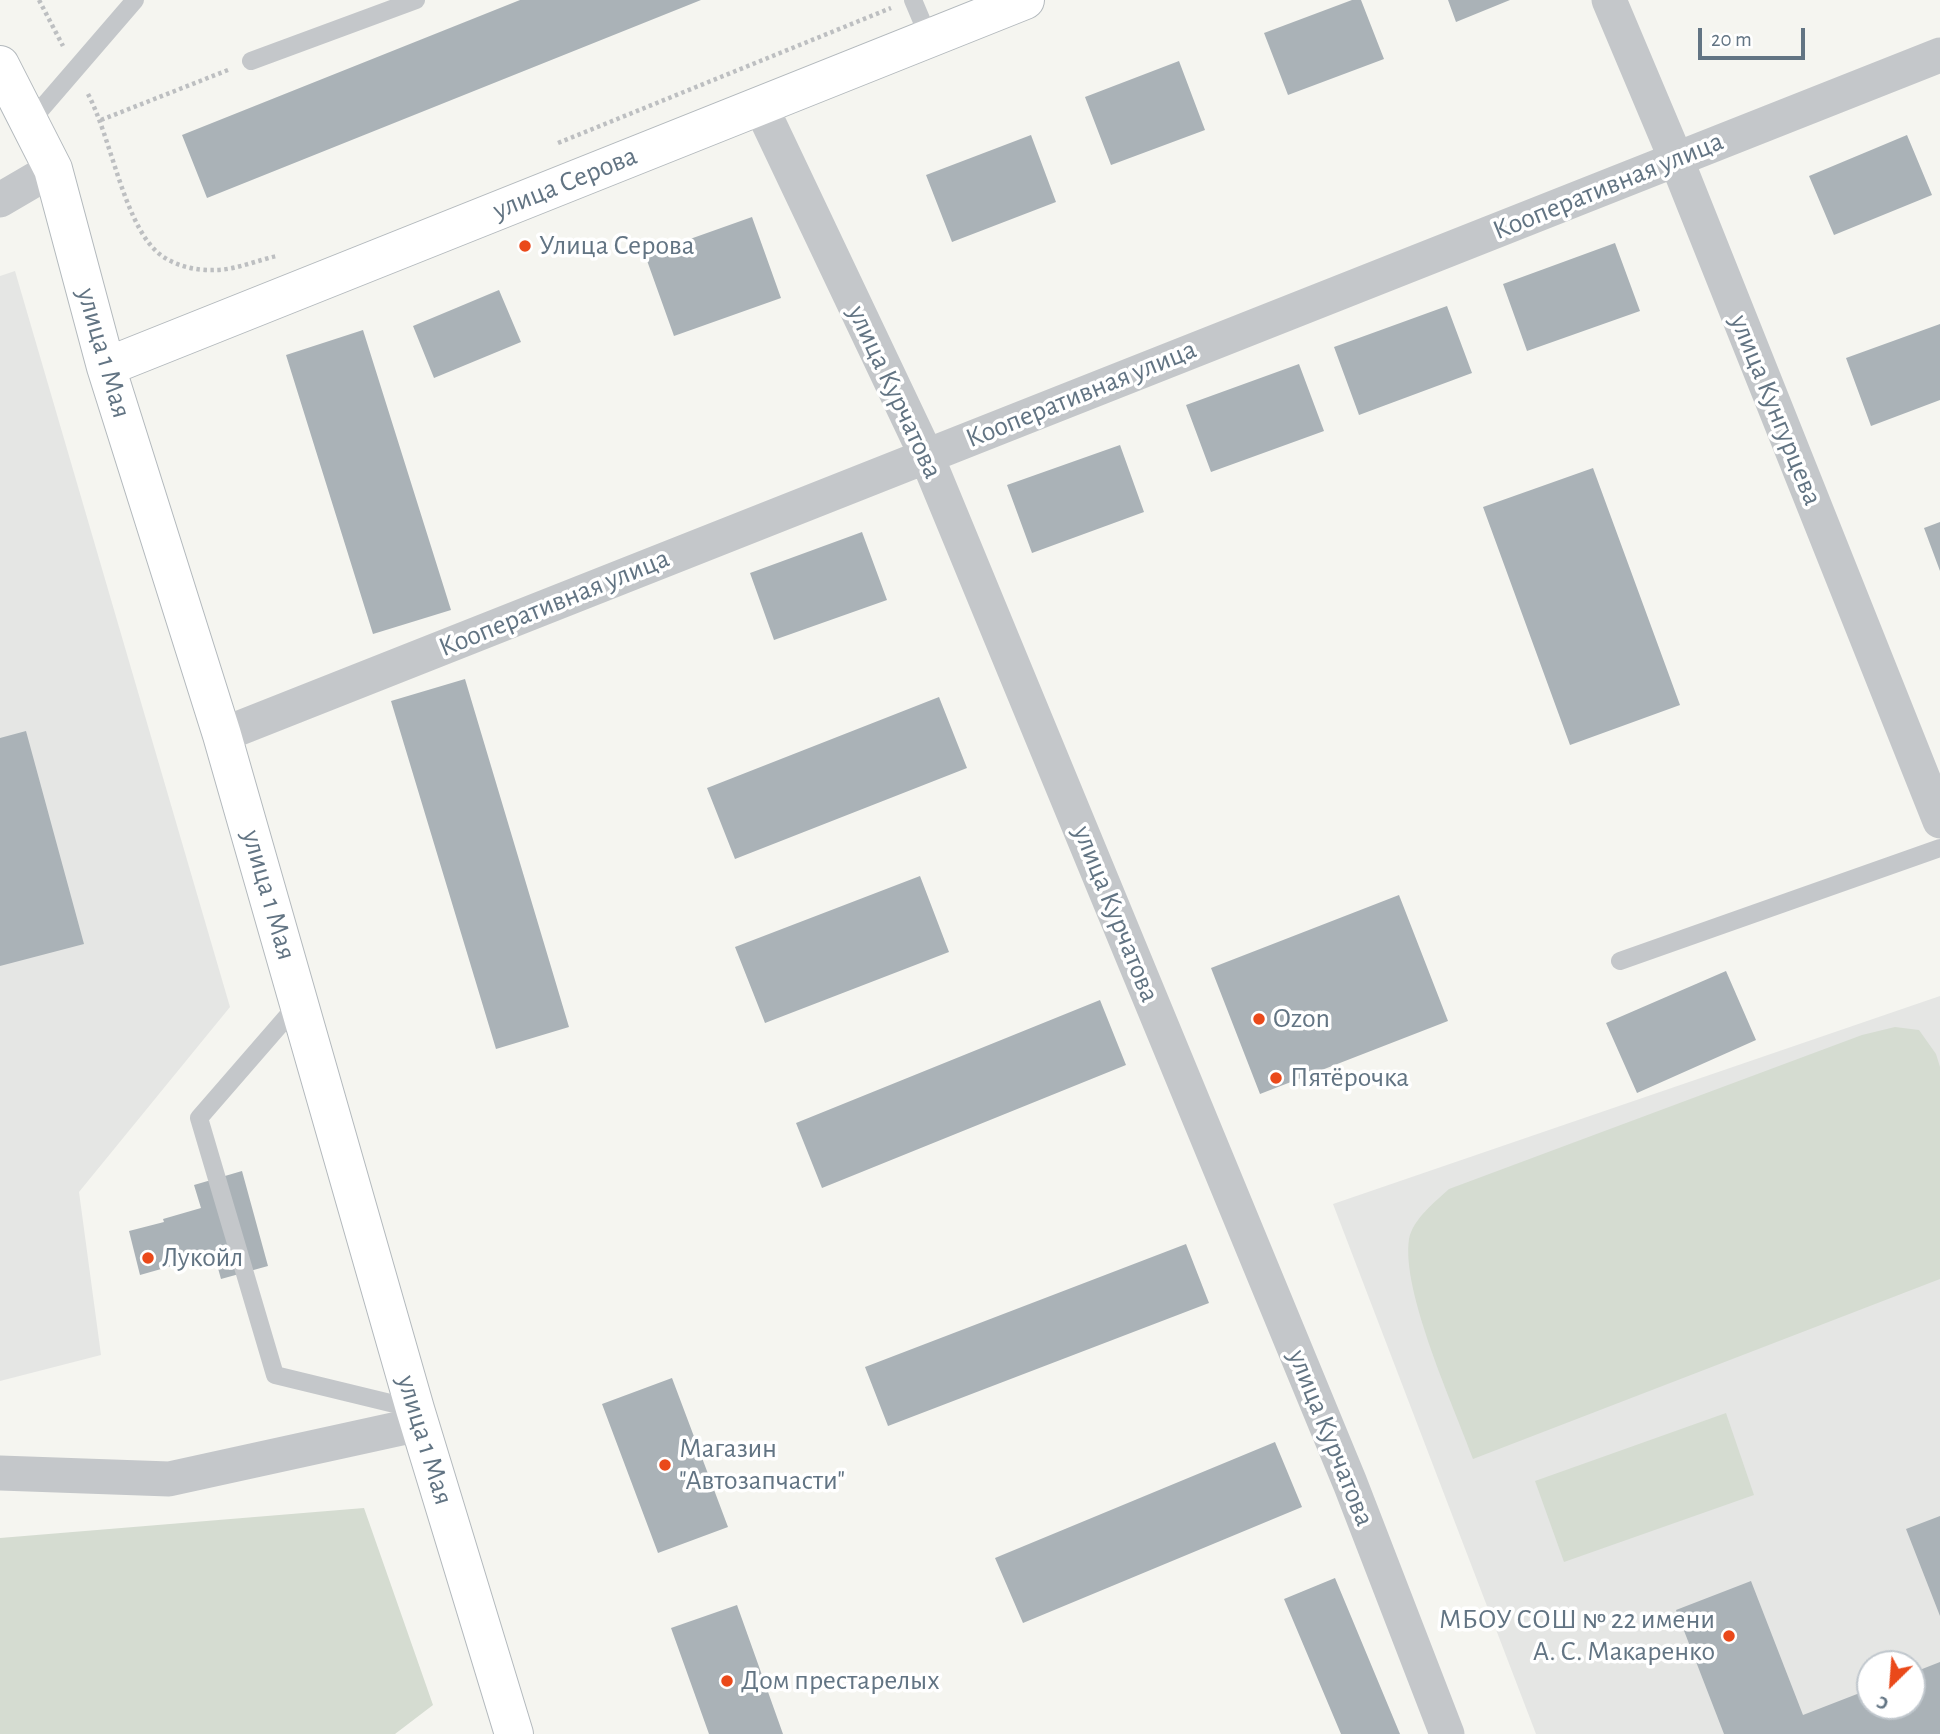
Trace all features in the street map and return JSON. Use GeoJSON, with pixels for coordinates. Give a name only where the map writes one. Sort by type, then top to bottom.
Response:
{"type":"FeatureCollection","features":[{"type":"Feature","properties":{"kind":"main road","name":"улица Серова"},"geometry":{"type":"LineString","coordinates":[[106,367],[1026,0]]}},
{"type":"Feature","properties":{"kind":"main road","name":"улица 1 Мая"},"geometry":{"type":"LineString","coordinates":[[0,65],[53,169],[106,367],[222,735],[418,1416],[514,1734]]}},
{"type":"Feature","properties":{"kind":"street","name":"улица Кунгурцева"},"geometry":{"type":"LineString","coordinates":[[1609,0],[1676,159],[1940,821]]}},
{"type":"Feature","properties":{"kind":"street","name":"Кооперативная улица"},"geometry":{"type":"LineString","coordinates":[[222,735],[1940,55]]}},
{"type":"Feature","properties":{"kind":"street","name":"улица Курчатова"},"geometry":{"type":"LineString","coordinates":[[760,104],[926,455],[1350,1483],[1447,1734]]}},
{"type":"Feature","properties":{"kind":"street"},"geometry":{"type":"LineString","coordinates":[[0,200],[53,169]]}},
{"type":"Feature","properties":{"kind":"street"},"geometry":{"type":"LineString","coordinates":[[0,1473],[169,1479],[418,1416]]}},
{"type":"Feature","properties":{"kind":"lane"},"geometry":{"type":"LineString","coordinates":[[29,123],[135,0]]}},
{"type":"Feature","properties":{"kind":"lane"},"geometry":{"type":"LineString","coordinates":[[251,61],[416,0]]}},
{"type":"Feature","properties":{"kind":"lane"},"geometry":{"type":"LineString","coordinates":[[906,3],[929,38]]}},
{"type":"Feature","properties":{"kind":"lane"},"geometry":{"type":"LineString","coordinates":[[1620,961],[1940,848]]}},
{"type":"Feature","properties":{"kind":"lane"},"geometry":{"type":"LineString","coordinates":[[300,1002],[199,1118],[275,1375],[418,1416]]}},
{"type":"Feature","properties":{"kind":"path"},"geometry":{"type":"LineString","coordinates":[[39,0],[101,120],[136,222],[156,251],[181,266],[216,270],[282,255]]}},
{"type":"Feature","properties":{"kind":"path"},"geometry":{"type":"LineString","coordinates":[[552,145],[906,3]]}},
{"type":"Feature","properties":{"kind":"path"},"geometry":{"type":"LineString","coordinates":[[101,120],[251,61]]}},
{"type":"Feature","properties":{"kind":"shaded area"},"geometry":{"type":"Polygon","coordinates":[[[15,271],[230,1007],[79,1192],[101,1355],[0,1381],[0,276],[15,271]]]}},
{"type":"Feature","properties":{"kind":"shaded area"},"geometry":{"type":"Polygon","coordinates":[[[1940,996],[1940,1734],[1536,1734],[1333,1204],[1940,996]]]}},
{"type":"Feature","properties":{"kind":"shaded area"},"geometry":{"type":"Polygon","coordinates":[[[1895,1027],[1919,1030],[1936,1054],[1940,1067],[1940,1279],[1473,1459],[1431,1349],[1413,1288],[1409,1239],[1425,1211],[1449,1189],[1862,1035],[1895,1027]]]}},
{"type":"Feature","properties":{"kind":"shaded area"},"geometry":{"type":"Polygon","coordinates":[[[1726,1413],[1754,1495],[1564,1562],[1535,1481],[1726,1413]]]}},
{"type":"Feature","properties":{"kind":"shaded area"},"geometry":{"type":"Polygon","coordinates":[[[364,1508],[433,1705],[395,1734],[0,1734],[0,1538],[364,1508]]]}},
{"type":"Feature","properties":{"kind":"building"},"geometry":{"type":"Polygon","coordinates":[[[520,0],[701,0],[207,198],[182,135],[520,0]]]}},
{"type":"Feature","properties":{"kind":"building"},"geometry":{"type":"Polygon","coordinates":[[[1352,0],[1361,0],[1384,59],[1288,95],[1264,33],[1352,0]]]}},
{"type":"Feature","properties":{"kind":"building"},"geometry":{"type":"Polygon","coordinates":[[[1448,0],[1510,0],[1456,22],[1448,0]]]}},
{"type":"Feature","properties":{"kind":"building"},"geometry":{"type":"Polygon","coordinates":[[[1179,61],[1205,130],[1111,165],[1085,97],[1179,61]]]}},
{"type":"Feature","properties":{"kind":"building"},"geometry":{"type":"Polygon","coordinates":[[[1031,135],[1056,202],[952,242],[926,175],[1031,135]]]}},
{"type":"Feature","properties":{"kind":"building"},"geometry":{"type":"Polygon","coordinates":[[[1907,135],[1932,195],[1834,235],[1809,176],[1907,135]]]}},
{"type":"Feature","properties":{"kind":"building"},"geometry":{"type":"Polygon","coordinates":[[[752,217],[781,298],[674,336],[645,255],[752,217]]]}},
{"type":"Feature","properties":{"kind":"building"},"geometry":{"type":"Polygon","coordinates":[[[1615,243],[1640,311],[1527,351],[1503,284],[1615,243]]]}},
{"type":"Feature","properties":{"kind":"building"},"geometry":{"type":"Polygon","coordinates":[[[499,290],[521,342],[434,378],[413,326],[499,290]]]}},
{"type":"Feature","properties":{"kind":"building"},"geometry":{"type":"Polygon","coordinates":[[[1447,306],[1472,373],[1359,415],[1334,347],[1447,306]]]}},
{"type":"Feature","properties":{"kind":"building"},"geometry":{"type":"Polygon","coordinates":[[[1940,324],[1940,400],[1871,426],[1846,358],[1940,324]]]}},
{"type":"Feature","properties":{"kind":"building"},"geometry":{"type":"Polygon","coordinates":[[[363,330],[451,610],[373,634],[286,355],[363,330]]]}},
{"type":"Feature","properties":{"kind":"building"},"geometry":{"type":"Polygon","coordinates":[[[1299,364],[1324,431],[1211,472],[1186,405],[1299,364]]]}},
{"type":"Feature","properties":{"kind":"building"},"geometry":{"type":"Polygon","coordinates":[[[1120,445],[1144,512],[1032,553],[1007,485],[1120,445]]]}},
{"type":"Feature","properties":{"kind":"building"},"geometry":{"type":"Polygon","coordinates":[[[1593,468],[1680,705],[1570,745],[1483,507],[1593,468]]]}},
{"type":"Feature","properties":{"kind":"building"},"geometry":{"type":"Polygon","coordinates":[[[1940,522],[1940,571],[1924,528],[1940,522]]]}},
{"type":"Feature","properties":{"kind":"building"},"geometry":{"type":"Polygon","coordinates":[[[862,532],[887,600],[774,640],[750,573],[862,532]]]}},
{"type":"Feature","properties":{"kind":"building"},"geometry":{"type":"Polygon","coordinates":[[[465,679],[569,1027],[496,1049],[391,701],[465,679]]]}},
{"type":"Feature","properties":{"kind":"building"},"geometry":{"type":"Polygon","coordinates":[[[939,697],[967,768],[735,859],[707,788],[939,697]]]}},
{"type":"Feature","properties":{"kind":"building"},"geometry":{"type":"Polygon","coordinates":[[[26,731],[84,944],[0,966],[0,738],[26,731]]]}},
{"type":"Feature","properties":{"kind":"building"},"geometry":{"type":"Polygon","coordinates":[[[920,876],[949,952],[765,1023],[735,947],[920,876]]]}},
{"type":"Feature","properties":{"kind":"building"},"geometry":{"type":"Polygon","coordinates":[[[1399,895],[1448,1021],[1260,1094],[1211,968],[1399,895]]]}},
{"type":"Feature","properties":{"kind":"building"},"geometry":{"type":"Polygon","coordinates":[[[1726,971],[1756,1040],[1637,1093],[1606,1023],[1726,971]]]}},
{"type":"Feature","properties":{"kind":"building"},"geometry":{"type":"Polygon","coordinates":[[[1100,1000],[1126,1065],[822,1188],[796,1123],[1100,1000]]]}},
{"type":"Feature","properties":{"kind":"building"},"geometry":{"type":"Polygon","coordinates":[[[242,1171],[268,1266],[221,1279],[214,1254],[140,1275],[129,1231],[201,1208],[194,1185],[242,1171]]]}},
{"type":"Feature","properties":{"kind":"building"},"geometry":{"type":"Polygon","coordinates":[[[1186,1244],[1209,1303],[888,1426],[865,1367],[1186,1244]]]}},
{"type":"Feature","properties":{"kind":"building","name":"Магазин \"Автозапчасти\""},"geometry":{"type":"Polygon","coordinates":[[[672,1378],[728,1527],[658,1553],[602,1404],[672,1378]]]}},
{"type":"Feature","properties":{"kind":"building"},"geometry":{"type":"Polygon","coordinates":[[[1275,1442],[1302,1507],[1023,1623],[995,1558],[1275,1442]]]}},
{"type":"Feature","properties":{"kind":"building"},"geometry":{"type":"Polygon","coordinates":[[[1940,1516],[1940,1616],[1906,1529],[1940,1516]]]}},
{"type":"Feature","properties":{"kind":"building"},"geometry":{"type":"Polygon","coordinates":[[[1335,1578],[1400,1734],[1341,1734],[1284,1599],[1335,1578]]]}},
{"type":"Feature","properties":{"kind":"building","name":"МБОУ СОШ № 22 имени А. С. Макаренко"},"geometry":{"type":"Polygon","coordinates":[[[1751,1581],[1803,1715],[1856,1694],[1856,1720],[1926,1720],[1926,1668],[1940,1662],[1940,1734],[1724,1734],[1676,1610],[1751,1581]]]}},
{"type":"Feature","properties":{"kind":"building","name":"Дом престарелых"},"geometry":{"type":"Polygon","coordinates":[[[737,1605],[783,1734],[709,1734],[671,1628],[737,1605]]]}},
{"type":"Feature","properties":{"kind":"place","name":"Улица Серова"},"geometry":{"type":"Point","coordinates":[525,246]}},
{"type":"Feature","properties":{"kind":"place","name":"Ozon"},"geometry":{"type":"Point","coordinates":[1259,1019]}},
{"type":"Feature","properties":{"kind":"place","name":"Пятёрочка"},"geometry":{"type":"Point","coordinates":[1276,1078]}},
{"type":"Feature","properties":{"kind":"place","name":"Лукойл"},"geometry":{"type":"Point","coordinates":[148,1258]}},
{"type":"Feature","properties":{"kind":"place","name":"Магазин \"Автозапчасти\""},"geometry":{"type":"Point","coordinates":[665,1465]}},
{"type":"Feature","properties":{"kind":"place","name":"МБОУ СОШ № 22 имени А. С. Макаренко"},"geometry":{"type":"Point","coordinates":[1729,1636]}},
{"type":"Feature","properties":{"kind":"place","name":"Дом престарелых"},"geometry":{"type":"Point","coordinates":[727,1681]}}]}
